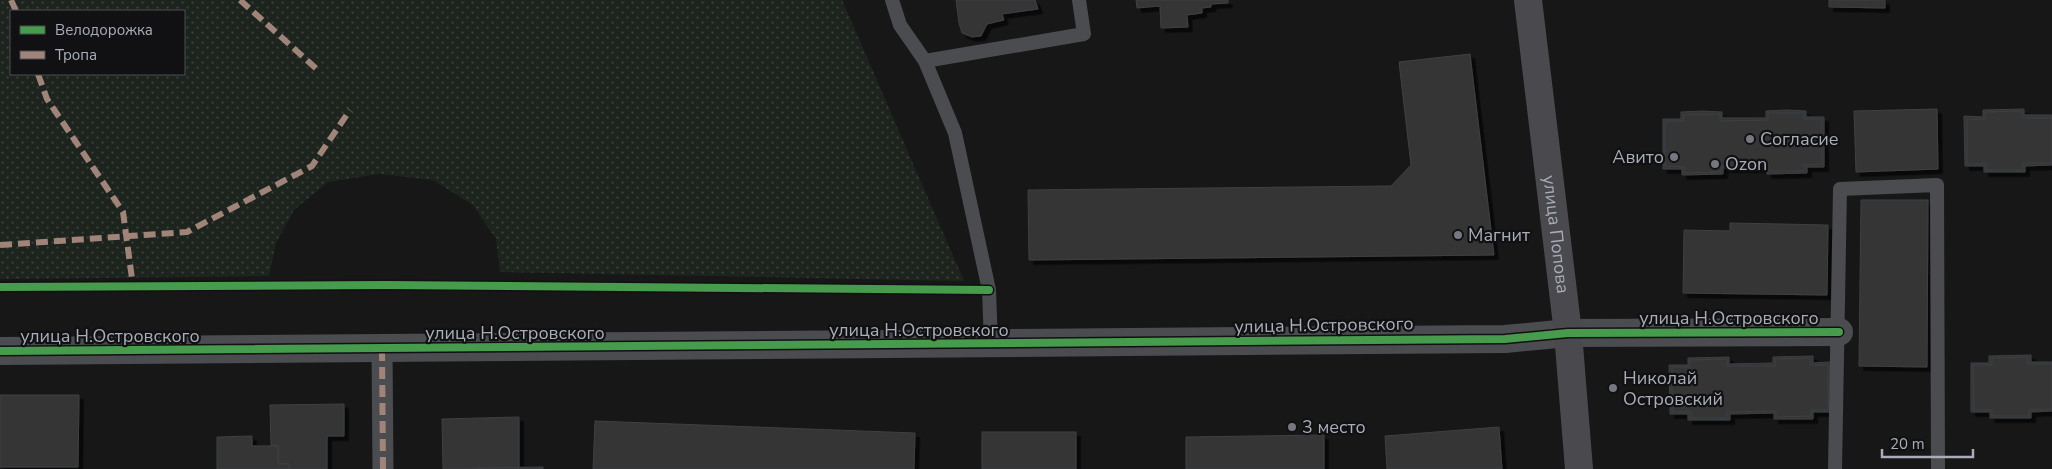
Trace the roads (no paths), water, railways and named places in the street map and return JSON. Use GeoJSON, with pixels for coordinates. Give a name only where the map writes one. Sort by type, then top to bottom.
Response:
{"type":"FeatureCollection","features":[{"type":"Feature","properties":{"kind":"main road","name":"улица Попова"},"geometry":{"type":"LineString","coordinates":[[1528,0],[1568,333],[1579,469]]}},
{"type":"Feature","properties":{"kind":"street","name":"улица Н.Островского"},"geometry":{"type":"LineString","coordinates":[[0,351],[1505,339],[1568,333],[1839,332]]}},
{"type":"Feature","properties":{"kind":"street"},"geometry":{"type":"LineString","coordinates":[[382,349],[383,469]]}},
{"type":"Feature","properties":{"kind":"lane"},"geometry":{"type":"LineString","coordinates":[[892,0],[900,25],[925,61],[955,133],[988,290],[991,344]]}},
{"type":"Feature","properties":{"kind":"lane"},"geometry":{"type":"LineString","coordinates":[[925,61],[1084,34],[1079,0]]}},
{"type":"Feature","properties":{"kind":"lane"},"geometry":{"type":"LineString","coordinates":[[1835,469],[1839,332],[1840,189],[1937,185],[1938,469]]}},
{"type":"Feature","properties":{"kind":"place","name":"Согласие"},"geometry":{"type":"Point","coordinates":[1750,139]}},
{"type":"Feature","properties":{"kind":"place","name":"Авито"},"geometry":{"type":"Point","coordinates":[1674,157]}},
{"type":"Feature","properties":{"kind":"place","name":"Ozon"},"geometry":{"type":"Point","coordinates":[1715,164]}},
{"type":"Feature","properties":{"kind":"place","name":"Магнит"},"geometry":{"type":"Point","coordinates":[1458,235]}},
{"type":"Feature","properties":{"kind":"place","name":"Николай Островский"},"geometry":{"type":"Point","coordinates":[1613,388]}},
{"type":"Feature","properties":{"kind":"place","name":"3 место"},"geometry":{"type":"Point","coordinates":[1292,427]}}]}
